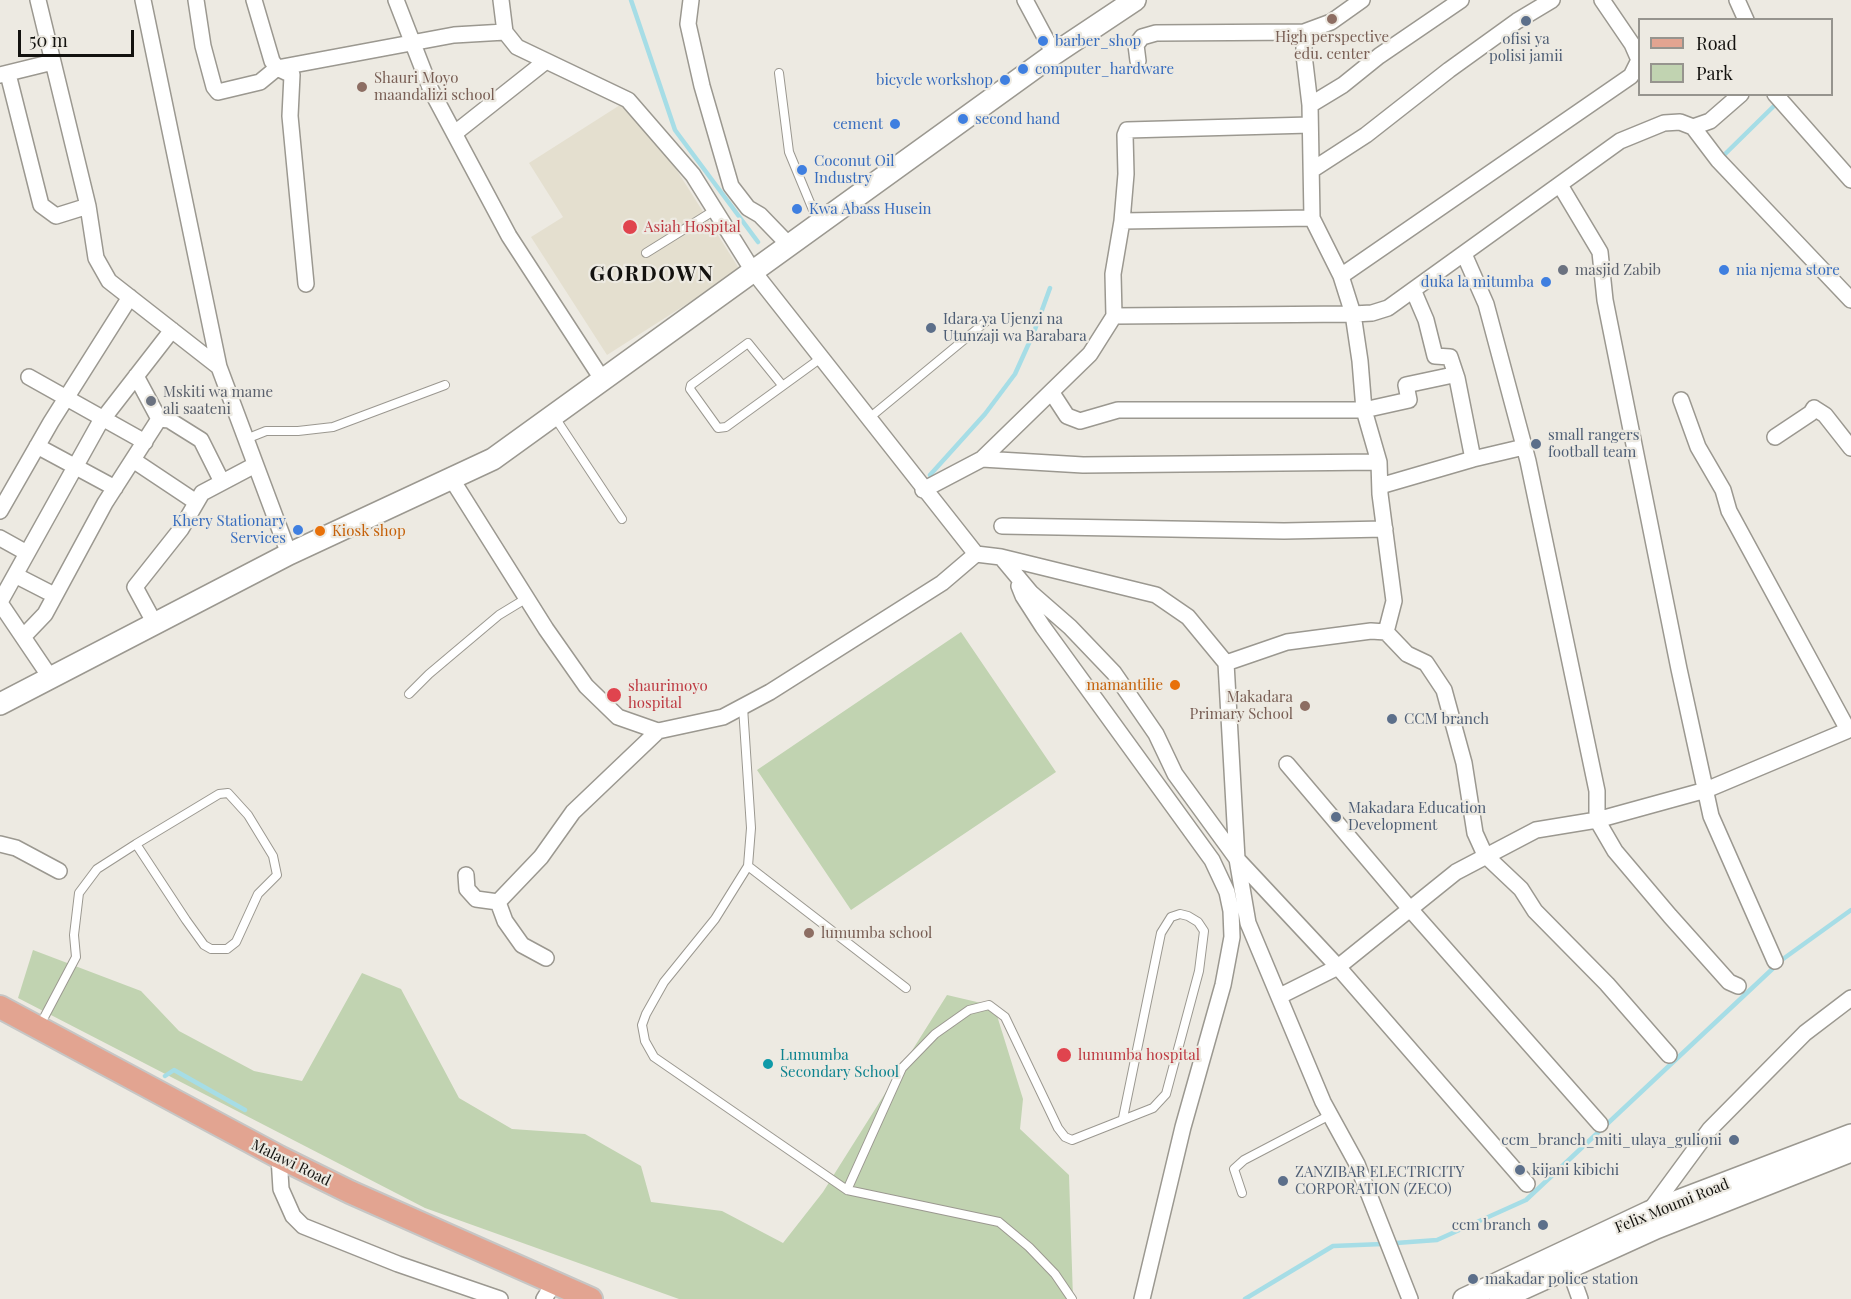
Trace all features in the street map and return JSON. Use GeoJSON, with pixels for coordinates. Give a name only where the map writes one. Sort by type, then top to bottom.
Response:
{"type":"FeatureCollection","features":[{"type":"Feature","properties":{"kind":"main road","name":"Malawi Road"},"geometry":{"type":"LineString","coordinates":[[0,1007],[279,1157],[549,1291],[591,1299]]}},
{"type":"Feature","properties":{"kind":"street"},"geometry":{"type":"LineString","coordinates":[[38,0],[88,206],[96,258],[109,281],[219,367]]}},
{"type":"Feature","properties":{"kind":"street"},"geometry":{"type":"LineString","coordinates":[[143,0],[219,367],[289,554]]}},
{"type":"Feature","properties":{"kind":"street"},"geometry":{"type":"LineString","coordinates":[[196,0],[203,46],[217,92],[260,82],[277,68],[454,34],[505,32]]}},
{"type":"Feature","properties":{"kind":"street"},"geometry":{"type":"LineString","coordinates":[[254,0],[277,68],[292,75],[290,116],[306,284]]}},
{"type":"Feature","properties":{"kind":"street"},"geometry":{"type":"LineString","coordinates":[[396,0],[431,90],[509,236],[602,379]]}},
{"type":"Feature","properties":{"kind":"street"},"geometry":{"type":"LineString","coordinates":[[501,0],[505,32],[517,47],[628,100],[693,175],[715,210],[771,258]]}},
{"type":"Feature","properties":{"kind":"street"},"geometry":{"type":"LineString","coordinates":[[691,0],[688,24],[702,86],[730,186],[748,208],[760,215],[771,258],[820,358],[877,412],[933,485],[976,554]]}},
{"type":"Feature","properties":{"kind":"street"},"geometry":{"type":"LineString","coordinates":[[0,704],[154,622],[289,554],[493,459],[1054,54],[1135,0]]}},
{"type":"Feature","properties":{"kind":"street"},"geometry":{"type":"LineString","coordinates":[[1138,62],[1136,45],[1142,37],[1156,33],[1304,32],[1331,22],[1362,0]]}},
{"type":"Feature","properties":{"kind":"street"},"geometry":{"type":"LineString","coordinates":[[1310,105],[1343,86],[1379,56],[1461,0]]}},
{"type":"Feature","properties":{"kind":"street"},"geometry":{"type":"LineString","coordinates":[[1312,170],[1366,135],[1449,70],[1517,21],[1552,0]]}},
{"type":"Feature","properties":{"kind":"street"},"geometry":{"type":"LineString","coordinates":[[1602,0],[1632,44],[1638,58]]}},
{"type":"Feature","properties":{"kind":"street"},"geometry":{"type":"LineString","coordinates":[[1737,0],[1745,18]]}},
{"type":"Feature","properties":{"kind":"street"},"geometry":{"type":"LineString","coordinates":[[1030,2],[1054,54]]}},
{"type":"Feature","properties":{"kind":"street"},"geometry":{"type":"LineString","coordinates":[[1304,32],[1304,55],[1310,105],[1312,218],[1341,276],[1353,314],[1364,410],[1379,462],[1394,601],[1386,632]]}},
{"type":"Feature","properties":{"kind":"street"},"geometry":{"type":"LineString","coordinates":[[455,133],[546,61]]}},
{"type":"Feature","properties":{"kind":"street"},"geometry":{"type":"LineString","coordinates":[[53,62],[4,74],[41,205],[56,216],[88,206]]}},
{"type":"Feature","properties":{"kind":"street"},"geometry":{"type":"LineString","coordinates":[[1341,276],[1631,76],[1638,62]]}},
{"type":"Feature","properties":{"kind":"street"},"geometry":{"type":"LineString","coordinates":[[1693,127],[1710,121],[1740,96]]}},
{"type":"Feature","properties":{"kind":"street"},"geometry":{"type":"LineString","coordinates":[[1777,96],[1851,180]]}},
{"type":"Feature","properties":{"kind":"street"},"geometry":{"type":"LineString","coordinates":[[1114,316],[1353,314],[1372,313],[1388,308],[1414,292],[1620,141],[1655,125],[1680,122],[1693,127],[1718,160],[1851,300]]}},
{"type":"Feature","properties":{"kind":"street"},"geometry":{"type":"LineString","coordinates":[[933,485],[982,459],[1090,354],[1114,316],[1113,274],[1122,221],[1126,174],[1125,135],[1128,130],[1310,125]]}},
{"type":"Feature","properties":{"kind":"street"},"geometry":{"type":"LineString","coordinates":[[1560,185],[1600,252],[1605,300],[1711,816],[1775,961]]}},
{"type":"Feature","properties":{"kind":"street"},"geometry":{"type":"LineString","coordinates":[[1122,221],[1312,218]]}},
{"type":"Feature","properties":{"kind":"street"},"geometry":{"type":"LineString","coordinates":[[1464,254],[1486,304],[1524,447],[1597,791],[1597,820],[1615,851],[1670,916],[1729,982],[1738,986]]}},
{"type":"Feature","properties":{"kind":"street"},"geometry":{"type":"LineString","coordinates":[[1414,292],[1426,320],[1435,356],[1450,357],[1457,378],[1473,459]]}},
{"type":"Feature","properties":{"kind":"street"},"geometry":{"type":"LineString","coordinates":[[0,511],[37,446],[130,297]]}},
{"type":"Feature","properties":{"kind":"street"},"geometry":{"type":"LineString","coordinates":[[50,677],[0,602],[102,420],[172,330]]}},
{"type":"Feature","properties":{"kind":"street"},"geometry":{"type":"LineString","coordinates":[[1052,393],[1066,416],[1080,421],[1118,410],[1364,410],[1409,400],[1406,385],[1452,375],[1457,378]]}},
{"type":"Feature","properties":{"kind":"street"},"geometry":{"type":"LineString","coordinates":[[136,376],[159,419]]}},
{"type":"Feature","properties":{"kind":"street"},"geometry":{"type":"LineString","coordinates":[[28,377],[65,400],[145,442]]}},
{"type":"Feature","properties":{"kind":"street"},"geometry":{"type":"LineString","coordinates":[[1280,996],[1338,967],[1456,872],[1536,830],[1597,820],[1706,790],[1849,729],[1729,511],[1723,490],[1698,447],[1681,400]]}},
{"type":"Feature","properties":{"kind":"street"},"geometry":{"type":"LineString","coordinates":[[1775,437],[1811,413],[1814,408],[1825,415],[1851,448]]}},
{"type":"Feature","properties":{"kind":"street"},"geometry":{"type":"LineString","coordinates":[[23,637],[45,614],[115,488],[159,419]]}},
{"type":"Feature","properties":{"kind":"street"},"geometry":{"type":"LineString","coordinates":[[159,419],[169,420],[201,440],[222,482]]}},
{"type":"Feature","properties":{"kind":"street"},"geometry":{"type":"LineString","coordinates":[[1006,436],[1018,462]]}},
{"type":"Feature","properties":{"kind":"street"},"geometry":{"type":"LineString","coordinates":[[37,446],[115,488]]}},
{"type":"Feature","properties":{"kind":"street"},"geometry":{"type":"LineString","coordinates":[[1380,486],[1524,447]]}},
{"type":"Feature","properties":{"kind":"street"},"geometry":{"type":"LineString","coordinates":[[982,459],[1083,465],[1379,462]]}},
{"type":"Feature","properties":{"kind":"street"},"geometry":{"type":"LineString","coordinates":[[133,460],[196,502]]}},
{"type":"Feature","properties":{"kind":"street"},"geometry":{"type":"LineString","coordinates":[[154,622],[135,587],[181,529],[202,493],[255,465]]}},
{"type":"Feature","properties":{"kind":"street"},"geometry":{"type":"LineString","coordinates":[[451,478],[586,686],[618,717],[658,731],[723,717],[743,706],[942,583],[976,554],[1001,557],[1156,595],[1188,617],[1226,663],[1237,859],[1248,923],[1330,1115],[1357,1164],[1409,1299]]}},
{"type":"Feature","properties":{"kind":"street"},"geometry":{"type":"LineString","coordinates":[[1002,526],[1284,531],[1385,529]]}},
{"type":"Feature","properties":{"kind":"street"},"geometry":{"type":"LineString","coordinates":[[0,538],[27,553]]}},
{"type":"Feature","properties":{"kind":"street"},"geometry":{"type":"LineString","coordinates":[[1001,557],[1015,574],[1114,673],[1155,734],[1175,774],[1237,859],[1338,967],[1527,1184]]}},
{"type":"Feature","properties":{"kind":"street"},"geometry":{"type":"LineString","coordinates":[[1015,574],[1023,596],[1043,627],[1212,860],[1227,892],[1232,911],[1232,937],[1223,984],[1183,1127],[1142,1299]]}},
{"type":"Feature","properties":{"kind":"street"},"geometry":{"type":"LineString","coordinates":[[15,575],[54,595]]}},
{"type":"Feature","properties":{"kind":"street"},"geometry":{"type":"LineString","coordinates":[[1226,663],[1287,642],[1371,631],[1386,632],[1407,654],[1426,663],[1444,690],[1464,763],[1475,833],[1485,855],[1521,890],[1535,911],[1607,984],[1669,1055]]}},
{"type":"Feature","properties":{"kind":"street"},"geometry":{"type":"LineString","coordinates":[[498,902],[541,857],[573,812],[658,731]]}},
{"type":"Feature","properties":{"kind":"street"},"geometry":{"type":"LineString","coordinates":[[1287,764],[1410,909],[1600,1124]]}},
{"type":"Feature","properties":{"kind":"street"},"geometry":{"type":"LineString","coordinates":[[0,844],[16,848],[59,871]]}},
{"type":"Feature","properties":{"kind":"street"},"geometry":{"type":"LineString","coordinates":[[466,874],[467,889],[476,899],[498,902]]}},
{"type":"Feature","properties":{"kind":"street"},"geometry":{"type":"LineString","coordinates":[[498,902],[505,921],[522,945],[546,958]]}},
{"type":"Feature","properties":{"kind":"street"},"geometry":{"type":"LineString","coordinates":[[1652,1220],[1710,1129],[1805,1032],[1851,998]]}},
{"type":"Feature","properties":{"kind":"street","name":"Felix Moumi Road"},"geometry":{"type":"LineString","coordinates":[[1464,1299],[1851,1135]]}},
{"type":"Feature","properties":{"kind":"street","name":"Felix Moumi Road"},"geometry":{"type":"LineString","coordinates":[[1500,1299],[1569,1268],[1652,1220],[1851,1151]]}},
{"type":"Feature","properties":{"kind":"street"},"geometry":{"type":"LineString","coordinates":[[279,1157],[281,1189],[293,1216],[303,1226],[398,1264],[500,1299]]}},
{"type":"Feature","properties":{"kind":"street"},"geometry":{"type":"LineString","coordinates":[[1569,1268],[1580,1299]]}},
{"type":"Feature","properties":{"kind":"lane"},"geometry":{"type":"LineString","coordinates":[[778,73],[789,152],[818,224]]}},
{"type":"Feature","properties":{"kind":"lane"},"geometry":{"type":"LineString","coordinates":[[646,253],[715,210]]}},
{"type":"Feature","properties":{"kind":"lane"},"geometry":{"type":"LineString","coordinates":[[877,412],[988,320]]}},
{"type":"Feature","properties":{"kind":"lane"},"geometry":{"type":"LineString","coordinates":[[782,385],[748,343],[691,385],[690,389],[721,428],[782,385],[820,358]]}},
{"type":"Feature","properties":{"kind":"lane"},"geometry":{"type":"LineString","coordinates":[[246,439],[266,431],[298,431],[333,427],[445,385]]}},
{"type":"Feature","properties":{"kind":"lane"},"geometry":{"type":"LineString","coordinates":[[553,415],[622,519]]}},
{"type":"Feature","properties":{"kind":"lane"},"geometry":{"type":"LineString","coordinates":[[410,694],[429,674],[500,615],[527,598]]}},
{"type":"Feature","properties":{"kind":"lane"},"geometry":{"type":"LineString","coordinates":[[743,706],[751,828],[748,866],[715,919],[664,982],[642,1025],[645,1041],[654,1057],[847,1190],[999,1222],[1042,1260],[1072,1299]]}},
{"type":"Feature","properties":{"kind":"lane"},"geometry":{"type":"LineString","coordinates":[[38,1028],[76,957],[74,935],[79,893],[97,869],[136,844],[219,794],[228,793],[248,815],[273,856],[277,875],[258,894],[236,942],[227,949],[212,949],[204,945],[193,930],[136,844]]}},
{"type":"Feature","properties":{"kind":"lane"},"geometry":{"type":"LineString","coordinates":[[748,866],[906,988]]}},
{"type":"Feature","properties":{"kind":"lane"},"geometry":{"type":"LineString","coordinates":[[847,1190],[902,1068],[935,1034],[969,1010],[989,1005],[1005,1017],[1058,1128],[1065,1137],[1072,1140],[1153,1108],[1166,1094],[1200,971],[1204,931],[1198,922],[1188,916],[1180,914],[1172,917],[1161,933],[1123,1118]]}},
{"type":"Feature","properties":{"kind":"lane"},"geometry":{"type":"LineString","coordinates":[[1242,1193],[1234,1168],[1244,1160],[1330,1115]]}},
{"type":"Feature","properties":{"kind":"shaded area","name":"Asiah Hospital"},"geometry":{"type":"Polygon","coordinates":[[[631,98],[740,270],[607,355],[531,237],[563,217],[529,163],[631,98]]]}},
{"type":"Feature","properties":{"kind":"green space"},"geometry":{"type":"Polygon","coordinates":[[[961,632],[1056,772],[851,910],[757,770],[961,632]]]}},
{"type":"Feature","properties":{"kind":"green space"},"geometry":{"type":"Polygon","coordinates":[[[33,950],[141,991],[179,1031],[254,1071],[302,1081],[362,973],[401,989],[459,1098],[512,1129],[585,1134],[641,1166],[651,1202],[722,1211],[783,1243],[823,1192],[947,995],[994,1006],[1023,1099],[1020,1129],[1069,1175],[1073,1299],[679,1299],[425,1208],[18,998],[33,950]]]}},
{"type":"Feature","properties":{"kind":"waterway"},"geometry":{"type":"LineString","coordinates":[[631,0],[675,130],[758,242]]}},
{"type":"Feature","properties":{"kind":"waterway"},"geometry":{"type":"LineString","coordinates":[[1723,156],[1778,102]]}},
{"type":"Feature","properties":{"kind":"waterway"},"geometry":{"type":"LineString","coordinates":[[930,475],[985,414],[1015,374],[1050,288]]}},
{"type":"Feature","properties":{"kind":"waterway"},"geometry":{"type":"LineString","coordinates":[[1396,1243],[1437,1240],[1526,1200],[1783,959],[1851,910]]}},
{"type":"Feature","properties":{"kind":"waterway"},"geometry":{"type":"LineString","coordinates":[[165,1076],[174,1070],[245,1110]]}},
{"type":"Feature","properties":{"kind":"waterway"},"geometry":{"type":"LineString","coordinates":[[1245,1299],[1333,1246],[1383,1244]]}},
{"type":"Feature","properties":{"kind":"place","name":"High perspective edu. center"},"geometry":{"type":"Point","coordinates":[1332,19]}},
{"type":"Feature","properties":{"kind":"place","name":"ofisi ya polisi jamii"},"geometry":{"type":"Point","coordinates":[1526,21]}},
{"type":"Feature","properties":{"kind":"place","name":"barber_shop"},"geometry":{"type":"Point","coordinates":[1043,41]}},
{"type":"Feature","properties":{"kind":"place","name":"computer_hardware"},"geometry":{"type":"Point","coordinates":[1023,69]}},
{"type":"Feature","properties":{"kind":"place","name":"bicycle workshop"},"geometry":{"type":"Point","coordinates":[1005,80]}},
{"type":"Feature","properties":{"kind":"place","name":"Shauri Moyo maandalizi school"},"geometry":{"type":"Point","coordinates":[362,87]}},
{"type":"Feature","properties":{"kind":"place","name":"second hand"},"geometry":{"type":"Point","coordinates":[963,119]}},
{"type":"Feature","properties":{"kind":"place","name":"cement"},"geometry":{"type":"Point","coordinates":[895,124]}},
{"type":"Feature","properties":{"kind":"place","name":"Coconut Oil Industry"},"geometry":{"type":"Point","coordinates":[802,170]}},
{"type":"Feature","properties":{"kind":"place","name":"Kwa Abass Husein"},"geometry":{"type":"Point","coordinates":[797,209]}},
{"type":"Feature","properties":{"kind":"place","name":"Asiah Hospital"},"geometry":{"type":"Point","coordinates":[630,227]}},
{"type":"Feature","properties":{"kind":"place","name":"masjid Zabib"},"geometry":{"type":"Point","coordinates":[1563,270]}},
{"type":"Feature","properties":{"kind":"place","name":"nia njema store"},"geometry":{"type":"Point","coordinates":[1724,270]}},
{"type":"Feature","properties":{"kind":"place","name":"duka la mitumba"},"geometry":{"type":"Point","coordinates":[1546,282]}},
{"type":"Feature","properties":{"kind":"place","name":"Idara ya Ujenzi na Utunzaji wa Barabara"},"geometry":{"type":"Point","coordinates":[931,328]}},
{"type":"Feature","properties":{"kind":"place","name":"Mskiti wa mame ali saateni"},"geometry":{"type":"Point","coordinates":[151,401]}},
{"type":"Feature","properties":{"kind":"place","name":"small rangers football team"},"geometry":{"type":"Point","coordinates":[1536,444]}},
{"type":"Feature","properties":{"kind":"place","name":"Khery Stationary Services"},"geometry":{"type":"Point","coordinates":[298,530]}},
{"type":"Feature","properties":{"kind":"place","name":"Kiosk shop"},"geometry":{"type":"Point","coordinates":[320,531]}},
{"type":"Feature","properties":{"kind":"place","name":"mamantilie"},"geometry":{"type":"Point","coordinates":[1175,685]}},
{"type":"Feature","properties":{"kind":"place","name":"shaurimoyo hospital"},"geometry":{"type":"Point","coordinates":[614,695]}},
{"type":"Feature","properties":{"kind":"place","name":"Makadara Primary School"},"geometry":{"type":"Point","coordinates":[1305,706]}},
{"type":"Feature","properties":{"kind":"place","name":"CCM branch"},"geometry":{"type":"Point","coordinates":[1392,719]}},
{"type":"Feature","properties":{"kind":"place","name":"Makadara Education Development"},"geometry":{"type":"Point","coordinates":[1336,817]}},
{"type":"Feature","properties":{"kind":"place","name":"lumumba school"},"geometry":{"type":"Point","coordinates":[809,933]}},
{"type":"Feature","properties":{"kind":"place","name":"lumumba hospital"},"geometry":{"type":"Point","coordinates":[1064,1055]}},
{"type":"Feature","properties":{"kind":"place","name":"Lumumba Secondary School"},"geometry":{"type":"Point","coordinates":[768,1064]}},
{"type":"Feature","properties":{"kind":"place","name":"ccm_branch_miti_ulaya_gulioni"},"geometry":{"type":"Point","coordinates":[1734,1140]}},
{"type":"Feature","properties":{"kind":"place","name":"kijani kibichi"},"geometry":{"type":"Point","coordinates":[1520,1170]}},
{"type":"Feature","properties":{"kind":"place","name":"ZANZIBAR ELECTRICITY CORPORATION (ZECO)"},"geometry":{"type":"Point","coordinates":[1283,1181]}},
{"type":"Feature","properties":{"kind":"place","name":"ccm branch"},"geometry":{"type":"Point","coordinates":[1543,1225]}},
{"type":"Feature","properties":{"kind":"place","name":"makadar police station"},"geometry":{"type":"Point","coordinates":[1473,1279]}},
{"type":"Feature","properties":{"kind":"district","name":"GORDOWN"},"geometry":{"type":"Point","coordinates":[652,274]}}]}
